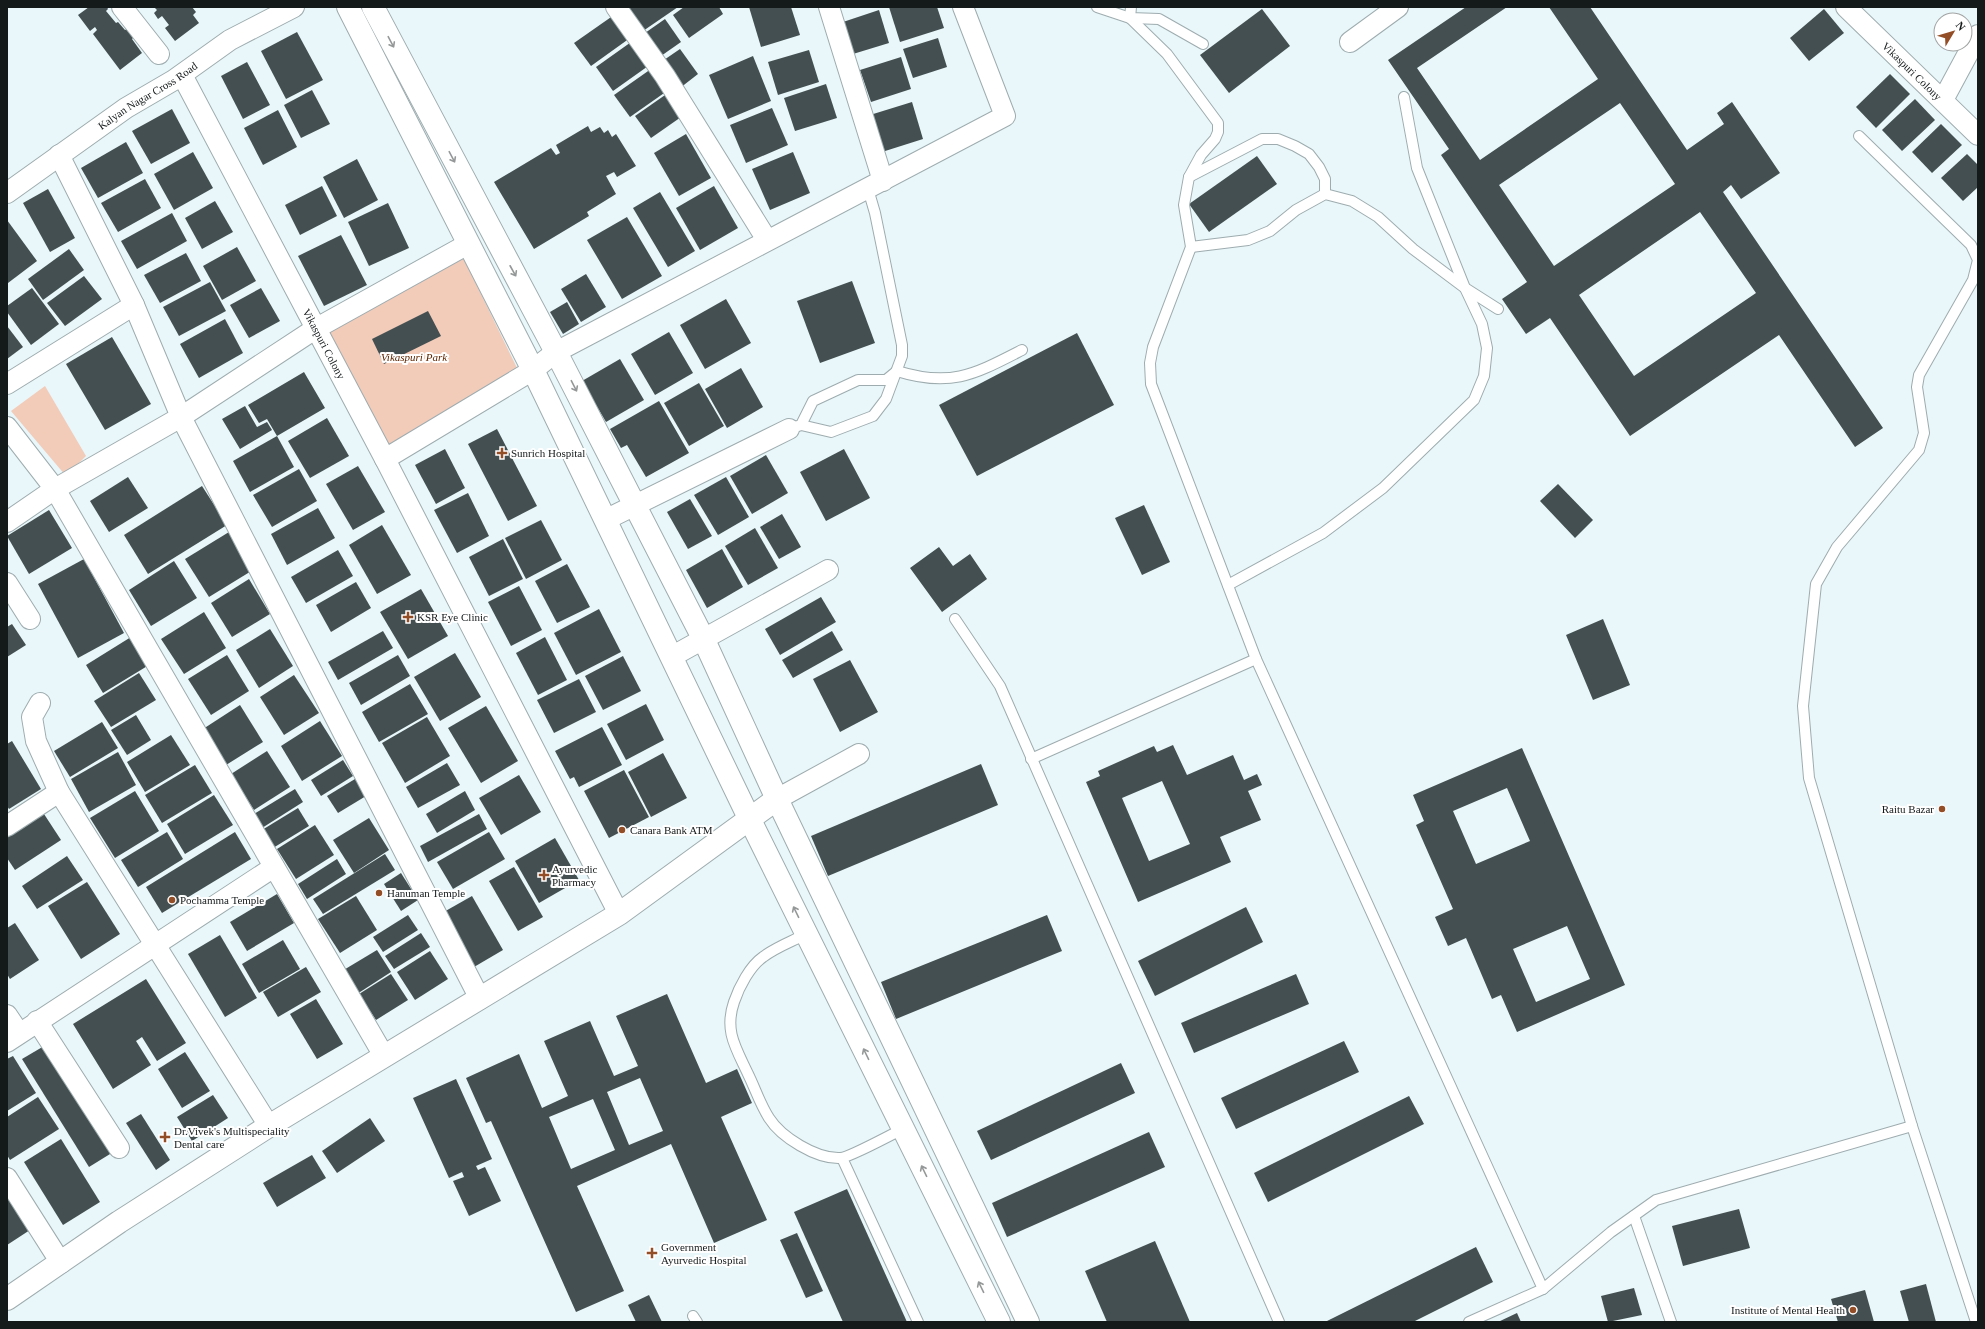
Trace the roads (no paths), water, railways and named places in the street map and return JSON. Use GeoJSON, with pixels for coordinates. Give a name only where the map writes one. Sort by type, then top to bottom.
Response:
{"type":"FeatureCollection","features":[{"type":"Feature","properties":{"kind":"main road"},"geometry":{"type":"LineString","coordinates":[[348,7],[533,370],[750,820],[998,1322]]}},
{"type":"Feature","properties":{"kind":"main road"},"geometry":{"type":"LineString","coordinates":[[373,7],[556,352],[704,640],[777,799],[1028,1322]]}},
{"type":"Feature","properties":{"kind":"main road"},"geometry":{"type":"LineString","coordinates":[[7,1299],[119,1222],[269,1126],[619,914],[777,799]]}},
{"type":"Feature","properties":{"kind":"street"},"geometry":{"type":"LineString","coordinates":[[122,7],[159,54]]}},
{"type":"Feature","properties":{"kind":"street","name":"Kalyan Nagar Cross Road"},"geometry":{"type":"LineString","coordinates":[[7,193],[126,108],[182,75],[230,40],[294,7]]}},
{"type":"Feature","properties":{"kind":"street"},"geometry":{"type":"LineString","coordinates":[[616,7],[665,76],[767,240]]}},
{"type":"Feature","properties":{"kind":"street"},"geometry":{"type":"LineString","coordinates":[[829,7],[875,185]]}},
{"type":"Feature","properties":{"kind":"street"},"geometry":{"type":"LineString","coordinates":[[385,459],[533,370],[556,352],[1005,116],[963,7]]}},
{"type":"Feature","properties":{"kind":"street"},"geometry":{"type":"LineString","coordinates":[[1350,42],[1398,7]]}},
{"type":"Feature","properties":{"kind":"street","name":"Vikaspuri Colony"},"geometry":{"type":"LineString","coordinates":[[1846,7],[1978,135]]}},
{"type":"Feature","properties":{"kind":"street"},"geometry":{"type":"LineString","coordinates":[[1943,100],[1978,35]]}},
{"type":"Feature","properties":{"kind":"street","name":"Vikaspuri Colony"},"geometry":{"type":"LineString","coordinates":[[182,75],[385,459],[619,914]]}},
{"type":"Feature","properties":{"kind":"street"},"geometry":{"type":"LineString","coordinates":[[59,155],[134,306],[181,417],[480,999]]}},
{"type":"Feature","properties":{"kind":"street"},"geometry":{"type":"LineString","coordinates":[[7,522],[55,489],[181,417],[315,329],[468,244]]}},
{"type":"Feature","properties":{"kind":"street"},"geometry":{"type":"LineString","coordinates":[[7,384],[134,306]]}},
{"type":"Feature","properties":{"kind":"street"},"geometry":{"type":"LineString","coordinates":[[7,427],[55,489],[384,1056]]}},
{"type":"Feature","properties":{"kind":"street"},"geometry":{"type":"LineString","coordinates":[[605,520],[795,427]]}},
{"type":"Feature","properties":{"kind":"street"},"geometry":{"type":"LineString","coordinates":[[671,657],[828,570]]}},
{"type":"Feature","properties":{"kind":"street"},"geometry":{"type":"LineString","coordinates":[[7,583],[30,619]]}},
{"type":"Feature","properties":{"kind":"street"},"geometry":{"type":"LineString","coordinates":[[40,703],[32,717],[36,741],[58,792],[269,1126]]}},
{"type":"Feature","properties":{"kind":"street"},"geometry":{"type":"LineString","coordinates":[[777,799],[859,754]]}},
{"type":"Feature","properties":{"kind":"street"},"geometry":{"type":"LineString","coordinates":[[7,826],[58,792]]}},
{"type":"Feature","properties":{"kind":"street"},"geometry":{"type":"LineString","coordinates":[[7,1015],[13,1037],[274,867]]}},
{"type":"Feature","properties":{"kind":"street"},"geometry":{"type":"LineString","coordinates":[[37,1021],[119,1148]]}},
{"type":"Feature","properties":{"kind":"street"},"geometry":{"type":"LineString","coordinates":[[7,1178],[61,1262]]}},
{"type":"Feature","properties":{"kind":"lane"},"geometry":{"type":"LineString","coordinates":[[1097,7],[1130,18],[1159,19],[1203,44]]}},
{"type":"Feature","properties":{"kind":"lane"},"geometry":{"type":"LineString","coordinates":[[1130,18],[1131,7]]}},
{"type":"Feature","properties":{"kind":"lane"},"geometry":{"type":"LineString","coordinates":[[1130,18],[1167,54],[1218,123],[1218,132],[1215,138],[1201,155],[1189,177],[1184,204],[1191,247],[1153,347],[1150,363],[1151,384],[1256,659],[1543,1289]]}},
{"type":"Feature","properties":{"kind":"lane"},"geometry":{"type":"LineString","coordinates":[[1228,585],[1323,533],[1383,488],[1474,400],[1484,376],[1487,348],[1482,324],[1465,288],[1416,168],[1404,97]]}},
{"type":"Feature","properties":{"kind":"lane"},"geometry":{"type":"LineString","coordinates":[[1859,136],[1971,245],[1978,260],[1973,280],[1919,375],[1917,387],[1924,433],[1919,450],[1838,547],[1816,584],[1803,706],[1809,778],[1912,1126],[1976,1322]]}},
{"type":"Feature","properties":{"kind":"lane"},"geometry":{"type":"LineString","coordinates":[[1189,177],[1262,139],[1278,139],[1295,146],[1308,154],[1319,167],[1325,179],[1324,194]]}},
{"type":"Feature","properties":{"kind":"lane"},"geometry":{"type":"LineString","coordinates":[[875,185],[875,213],[902,345],[902,356],[897,371],[886,399],[874,416],[831,432],[795,427],[813,401],[858,380],[886,380],[897,371]]}},
{"type":"Feature","properties":{"kind":"lane"},"geometry":{"type":"LineString","coordinates":[[1191,247],[1248,240],[1270,231],[1296,210],[1324,194],[1352,201],[1378,217],[1413,248],[1465,288],[1498,309]]}},
{"type":"Feature","properties":{"kind":"lane"},"geometry":{"type":"LineString","coordinates":[[897,371],[913,376],[950,380],[981,371],[1022,350]]}},
{"type":"Feature","properties":{"kind":"lane"},"geometry":{"type":"LineString","coordinates":[[956,619],[1000,686],[1279,1322]]}},
{"type":"Feature","properties":{"kind":"lane"},"geometry":{"type":"LineString","coordinates":[[1032,759],[1256,659]]}},
{"type":"Feature","properties":{"kind":"lane"},"geometry":{"type":"LineString","coordinates":[[806,934],[763,957],[750,972],[734,1002],[730,1019],[731,1037],[769,1118],[789,1139],[826,1158],[842,1158],[903,1129]]}},
{"type":"Feature","properties":{"kind":"lane"},"geometry":{"type":"LineString","coordinates":[[1469,1322],[1543,1289],[1611,1232],[1656,1200],[1912,1126]]}},
{"type":"Feature","properties":{"kind":"lane"},"geometry":{"type":"LineString","coordinates":[[842,1158],[918,1322]]}},
{"type":"Feature","properties":{"kind":"lane"},"geometry":{"type":"LineString","coordinates":[[1634,1216],[1671,1322]]}},
{"type":"Feature","properties":{"kind":"place","name":"Sunrich Hospital"},"geometry":{"type":"Point","coordinates":[502,453]}},
{"type":"Feature","properties":{"kind":"place","name":"KSR Eye Clinic"},"geometry":{"type":"Point","coordinates":[408,617]}},
{"type":"Feature","properties":{"kind":"place","name":"Raitu Bazar"},"geometry":{"type":"Point","coordinates":[1942,809]}},
{"type":"Feature","properties":{"kind":"place","name":"Canara Bank ATM"},"geometry":{"type":"Point","coordinates":[622,830]}},
{"type":"Feature","properties":{"kind":"place","name":"Ayurvedic Pharmacy"},"geometry":{"type":"Point","coordinates":[544,875]}},
{"type":"Feature","properties":{"kind":"place","name":"Hanuman Temple"},"geometry":{"type":"Point","coordinates":[379,893]}},
{"type":"Feature","properties":{"kind":"place","name":"Pochamma Temple"},"geometry":{"type":"Point","coordinates":[172,900]}},
{"type":"Feature","properties":{"kind":"place","name":"Dr.Vivek's Multispeciality Dental care"},"geometry":{"type":"Point","coordinates":[165,1137]}},
{"type":"Feature","properties":{"kind":"place","name":"Government Ayurvedic Hospital"},"geometry":{"type":"Point","coordinates":[652,1253]}},
{"type":"Feature","properties":{"kind":"place","name":"Institute of Mental Health"},"geometry":{"type":"Point","coordinates":[1853,1310]}},
{"type":"Feature","properties":{"kind":"park label","name":"Vikaspuri Park"},"geometry":{"type":"Point","coordinates":[414,357]}}]}
